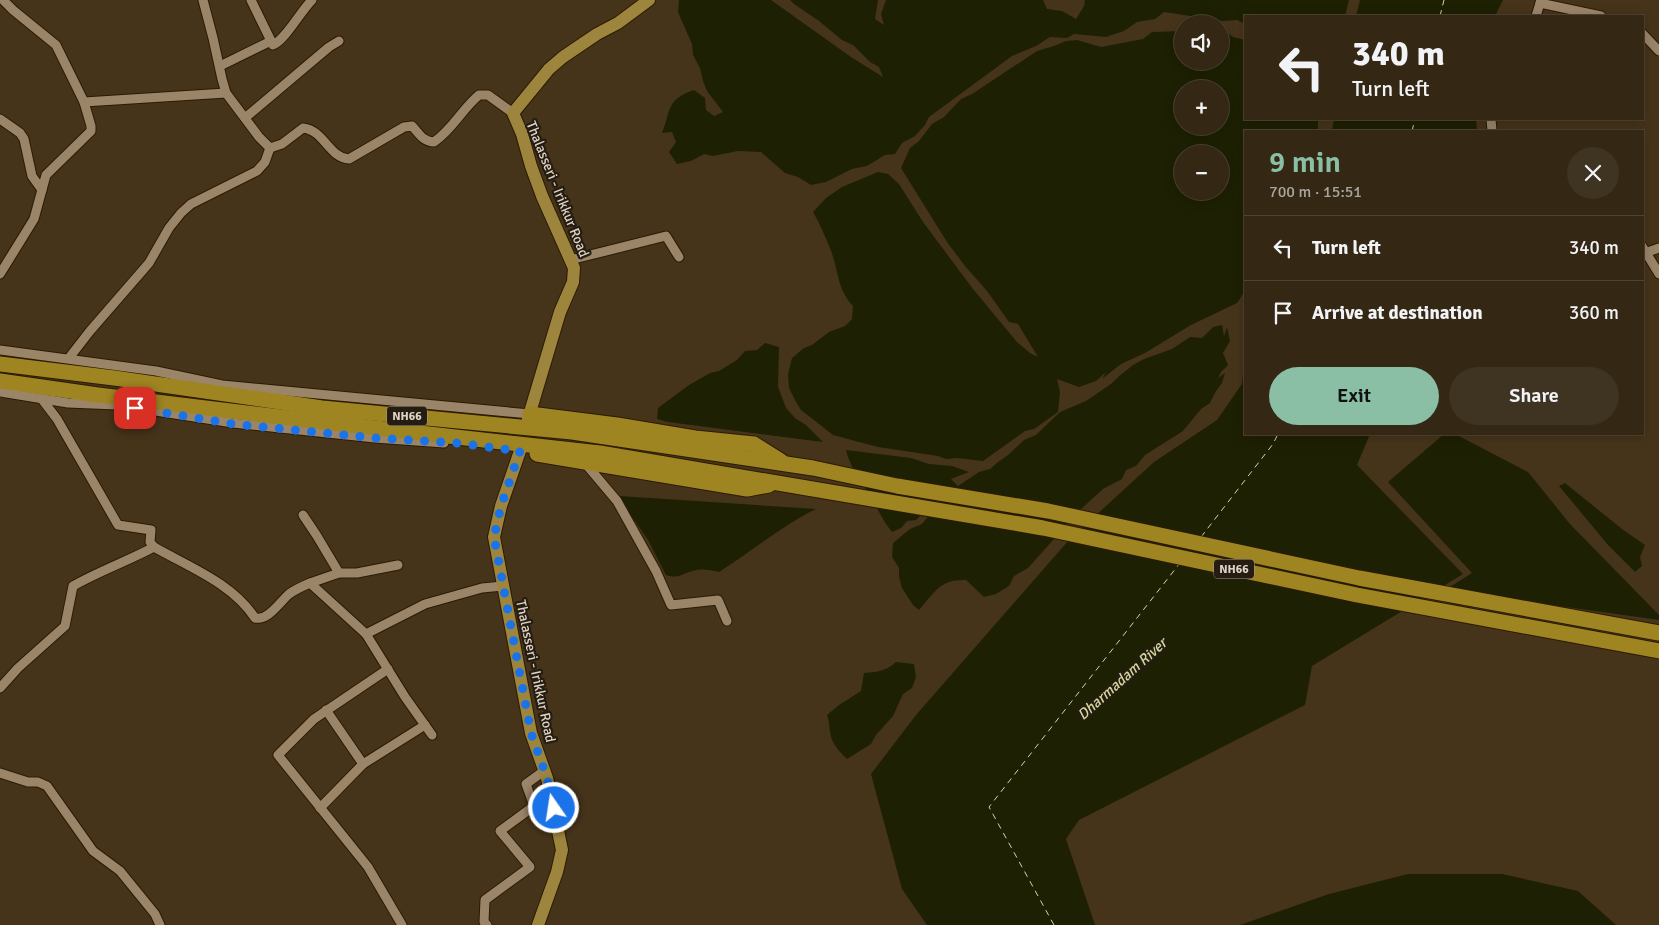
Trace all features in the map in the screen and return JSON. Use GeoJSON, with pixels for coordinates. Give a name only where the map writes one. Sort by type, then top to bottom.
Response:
{"type":"FeatureCollection","features":[{"type":"Feature","properties":{"kind":"highway","name":"NH66"},"geometry":{"type":"LineString","coordinates":[[0,364],[114,378],[322,408],[572,432],[813,468],[897,486],[1048,511],[1359,578],[1659,633]]}},
{"type":"Feature","properties":{"kind":"highway","name":"NH66"},"geometry":{"type":"LineString","coordinates":[[0,381],[322,422],[566,448],[1043,528],[1357,596],[1659,651]]}},
{"type":"Feature","properties":{"kind":"highway"},"geometry":{"type":"LineString","coordinates":[[529,416],[617,425],[695,438],[754,444],[786,464]]}},
{"type":"Feature","properties":{"kind":"highway"},"geometry":{"type":"LineString","coordinates":[[520,451],[747,489],[780,483]]}},
{"type":"Feature","properties":{"kind":"main road","name":"Thalasseri - Irikkur Road"},"geometry":{"type":"LineString","coordinates":[[529,416],[560,312],[573,282],[574,268],[530,166],[522,134],[513,113],[549,69],[563,57],[590,38],[618,23],[649,0]]}},
{"type":"Feature","properties":{"kind":"main road","name":"Thalasseri - Irikkur Road"},"geometry":{"type":"LineString","coordinates":[[520,451],[501,506],[494,537],[531,733],[544,770],[562,850],[557,872],[538,925]]}},
{"type":"Feature","properties":{"kind":"street"},"geometry":{"type":"LineString","coordinates":[[0,274],[34,218],[46,175],[91,131],[84,102],[56,45],[3,0]]}},
{"type":"Feature","properties":{"kind":"street"},"geometry":{"type":"LineString","coordinates":[[203,0],[226,93],[270,148]]}},
{"type":"Feature","properties":{"kind":"street"},"geometry":{"type":"LineString","coordinates":[[251,0],[274,46],[302,9],[312,0]]}},
{"type":"Feature","properties":{"kind":"street"},"geometry":{"type":"LineString","coordinates":[[1536,15],[1540,2],[1597,15]]}},
{"type":"Feature","properties":{"kind":"street"},"geometry":{"type":"LineString","coordinates":[[1644,35],[1659,51]]}},
{"type":"Feature","properties":{"kind":"street"},"geometry":{"type":"LineString","coordinates":[[220,66],[271,41]]}},
{"type":"Feature","properties":{"kind":"street"},"geometry":{"type":"LineString","coordinates":[[245,118],[329,47],[339,41]]}},
{"type":"Feature","properties":{"kind":"street"},"geometry":{"type":"LineString","coordinates":[[84,102],[226,93]]}},
{"type":"Feature","properties":{"kind":"street"},"geometry":{"type":"LineString","coordinates":[[270,148],[282,144],[303,128],[310,128],[317,133],[344,159],[349,159],[404,127],[412,126],[427,142],[434,142],[450,129],[479,95],[488,95],[513,113]]}},
{"type":"Feature","properties":{"kind":"street"},"geometry":{"type":"LineString","coordinates":[[0,119],[20,133],[24,139],[32,176],[42,190]]}},
{"type":"Feature","properties":{"kind":"street"},"geometry":{"type":"LineString","coordinates":[[69,358],[148,264],[169,228],[181,213],[192,204],[228,184],[257,171],[265,162],[270,148]]}},
{"type":"Feature","properties":{"kind":"street"},"geometry":{"type":"LineString","coordinates":[[570,260],[666,236],[679,257]]}},
{"type":"Feature","properties":{"kind":"street"},"geometry":{"type":"LineString","coordinates":[[1659,248],[1644,251],[1659,274]]}},
{"type":"Feature","properties":{"kind":"street"},"geometry":{"type":"LineString","coordinates":[[0,350],[156,371],[222,385],[529,416]]}},
{"type":"Feature","properties":{"kind":"street"},"geometry":{"type":"LineString","coordinates":[[0,392],[68,403],[117,405],[233,424],[375,438],[456,443],[520,451]]}},
{"type":"Feature","properties":{"kind":"street"},"geometry":{"type":"LineString","coordinates":[[41,398],[57,419],[118,525],[151,530],[150,542],[154,547],[218,582],[237,596],[248,607],[255,618],[260,619],[266,616],[290,594],[310,583],[339,573],[357,573],[398,565]]}},
{"type":"Feature","properties":{"kind":"street"},"geometry":{"type":"LineString","coordinates":[[585,463],[617,501],[656,570],[671,604],[718,600],[728,620]]}},
{"type":"Feature","properties":{"kind":"street"},"geometry":{"type":"LineString","coordinates":[[302,515],[339,573]]}},
{"type":"Feature","properties":{"kind":"street"},"geometry":{"type":"LineString","coordinates":[[0,688],[18,668],[65,626],[73,586],[86,578],[134,558],[154,547]]}},
{"type":"Feature","properties":{"kind":"street"},"geometry":{"type":"LineString","coordinates":[[310,583],[366,634],[432,735]]}},
{"type":"Feature","properties":{"kind":"street"},"geometry":{"type":"LineString","coordinates":[[366,634],[425,604],[482,588],[503,586]]}},
{"type":"Feature","properties":{"kind":"street"},"geometry":{"type":"LineString","coordinates":[[388,669],[314,719],[278,755],[368,867],[402,925]]}},
{"type":"Feature","properties":{"kind":"street"},"geometry":{"type":"LineString","coordinates":[[326,710],[363,764]]}},
{"type":"Feature","properties":{"kind":"street"},"geometry":{"type":"LineString","coordinates":[[320,808],[363,764],[425,725]]}},
{"type":"Feature","properties":{"kind":"street"},"geometry":{"type":"LineString","coordinates":[[487,925],[484,922],[485,900],[530,867],[500,831],[534,806],[526,784],[544,770]]}},
{"type":"Feature","properties":{"kind":"street"},"geometry":{"type":"LineString","coordinates":[[0,773],[47,786],[57,803],[93,851],[120,871],[155,914],[160,925]]}},
{"type":"Feature","properties":{"kind":"water"},"geometry":{"type":"Polygon","coordinates":[[[679,0],[771,0],[851,57],[883,77],[879,67],[870,62],[853,45],[842,40],[790,0],[878,0],[875,19],[884,25],[881,14],[886,0],[1043,0],[1047,9],[1062,11],[1076,19],[1084,6],[1085,0],[1349,0],[1345,15],[1244,15],[1244,24],[1237,20],[1229,21],[1229,15],[1184,15],[1164,12],[1155,19],[1137,22],[1124,31],[1106,37],[1074,34],[1067,38],[1050,37],[1036,46],[1012,56],[929,117],[925,125],[915,136],[902,143],[895,154],[885,155],[867,166],[852,169],[826,182],[811,185],[798,177],[785,173],[761,152],[738,151],[713,156],[704,154],[691,161],[677,164],[669,152],[676,142],[672,132],[662,133],[671,107],[678,97],[694,90],[705,98],[706,110],[714,116],[723,112],[707,91],[700,68],[693,55],[692,44],[678,12],[679,0]]]}},
{"type":"Feature","properties":{"kind":"water"},"geometry":{"type":"Polygon","coordinates":[[[1360,0],[1503,0],[1496,15],[1356,15],[1360,0]]]}},
{"type":"Feature","properties":{"kind":"water"},"geometry":{"type":"Polygon","coordinates":[[[1174,31],[1174,70],[1229,70],[1229,34],[1244,40],[1244,120],[1318,120],[1318,130],[1244,130],[1244,292],[1237,303],[1191,325],[1145,353],[1121,364],[1102,379],[1106,372],[1096,381],[1079,387],[1057,379],[1060,392],[1058,412],[1034,429],[1025,431],[983,461],[957,458],[946,459],[938,456],[878,447],[833,435],[801,410],[789,388],[788,374],[792,358],[829,332],[845,326],[852,319],[853,306],[841,287],[834,259],[813,212],[826,198],[842,187],[878,172],[888,174],[899,184],[923,222],[973,289],[1017,342],[1038,357],[1018,324],[1009,322],[987,291],[947,242],[901,168],[910,148],[919,141],[932,124],[944,117],[961,99],[972,94],[1037,51],[1066,41],[1077,40],[1101,47],[1143,39],[1152,32],[1174,31]]]}},
{"type":"Feature","properties":{"kind":"water"},"geometry":{"type":"Polygon","coordinates":[[[1334,120],[1476,120],[1477,130],[1332,130],[1334,120]]]}},
{"type":"Feature","properties":{"kind":"water"},"geometry":{"type":"Polygon","coordinates":[[[1222,325],[1224,336],[1227,327],[1230,341],[1223,353],[1228,365],[1218,378],[1225,373],[1222,383],[1210,403],[1201,409],[1183,431],[1145,455],[1136,466],[1126,470],[1122,479],[1103,489],[1069,520],[1028,568],[1014,576],[1009,586],[996,594],[984,597],[966,580],[957,580],[944,584],[934,592],[919,610],[913,605],[902,588],[899,568],[892,557],[893,543],[910,529],[922,524],[939,504],[940,496],[916,520],[907,521],[901,528],[892,532],[856,473],[846,450],[911,458],[929,464],[952,466],[969,472],[951,479],[958,486],[979,472],[990,469],[1024,440],[1036,435],[1060,412],[1086,401],[1111,384],[1133,365],[1172,349],[1190,337],[1202,338],[1213,327],[1222,325]]]}},
{"type":"Feature","properties":{"kind":"water"},"geometry":{"type":"Polygon","coordinates":[[[765,343],[779,347],[778,387],[786,408],[823,442],[657,419],[658,408],[689,385],[710,373],[719,371],[737,360],[745,351],[757,350],[765,343]]]}},
{"type":"Feature","properties":{"kind":"water","name":"Dharmadam River"},"geometry":{"type":"Polygon","coordinates":[[[1244,362],[1244,435],[1370,435],[1357,465],[1463,574],[1312,666],[1305,705],[1079,820],[1066,839],[1095,925],[927,925],[902,889],[871,774],[916,715],[1069,540],[1154,462],[1217,420],[1242,384],[1244,362]]]}},
{"type":"Feature","properties":{"kind":"water"},"geometry":{"type":"Polygon","coordinates":[[[1443,435],[1457,435],[1528,472],[1570,524],[1659,615],[1659,620],[1445,590],[1472,573],[1388,482],[1443,435]]]}},
{"type":"Feature","properties":{"kind":"water"},"geometry":{"type":"Polygon","coordinates":[[[1565,483],[1645,545],[1640,557],[1642,566],[1635,572],[1608,545],[1559,486],[1565,483]]]}},
{"type":"Feature","properties":{"kind":"water"},"geometry":{"type":"Polygon","coordinates":[[[620,496],[816,509],[778,531],[719,572],[700,570],[674,576],[666,575],[648,540],[620,496]]]}},
{"type":"Feature","properties":{"kind":"water"},"geometry":{"type":"Polygon","coordinates":[[[896,662],[914,664],[916,677],[912,688],[903,694],[893,716],[876,735],[871,744],[847,759],[836,748],[832,740],[827,715],[861,691],[864,673],[881,671],[896,662]]]}},
{"type":"Feature","properties":{"kind":"water"},"geometry":{"type":"Polygon","coordinates":[[[1408,874],[1502,874],[1578,891],[1616,925],[1240,925],[1329,894],[1408,874]]]}},
{"type":"Feature","properties":{"kind":"ferry route"},"geometry":{"type":"LineString","coordinates":[[1440,15],[1444,0]]}},
{"type":"Feature","properties":{"kind":"ferry route"},"geometry":{"type":"LineString","coordinates":[[1412,130],[1415,120]]}},
{"type":"Feature","properties":{"kind":"ferry route"},"geometry":{"type":"LineString","coordinates":[[1201,537],[1273,444],[1278,435]]}},
{"type":"Feature","properties":{"kind":"ferry route"},"geometry":{"type":"LineString","coordinates":[[1054,925],[989,807],[1180,563]]}},
{"type":"Feature","properties":{"kind":"route"},"geometry":{"type":"LineString","coordinates":[[135,408],[233,424],[375,438],[456,443],[520,451],[501,506],[494,537],[531,733],[547,778],[554,808]]}}]}
